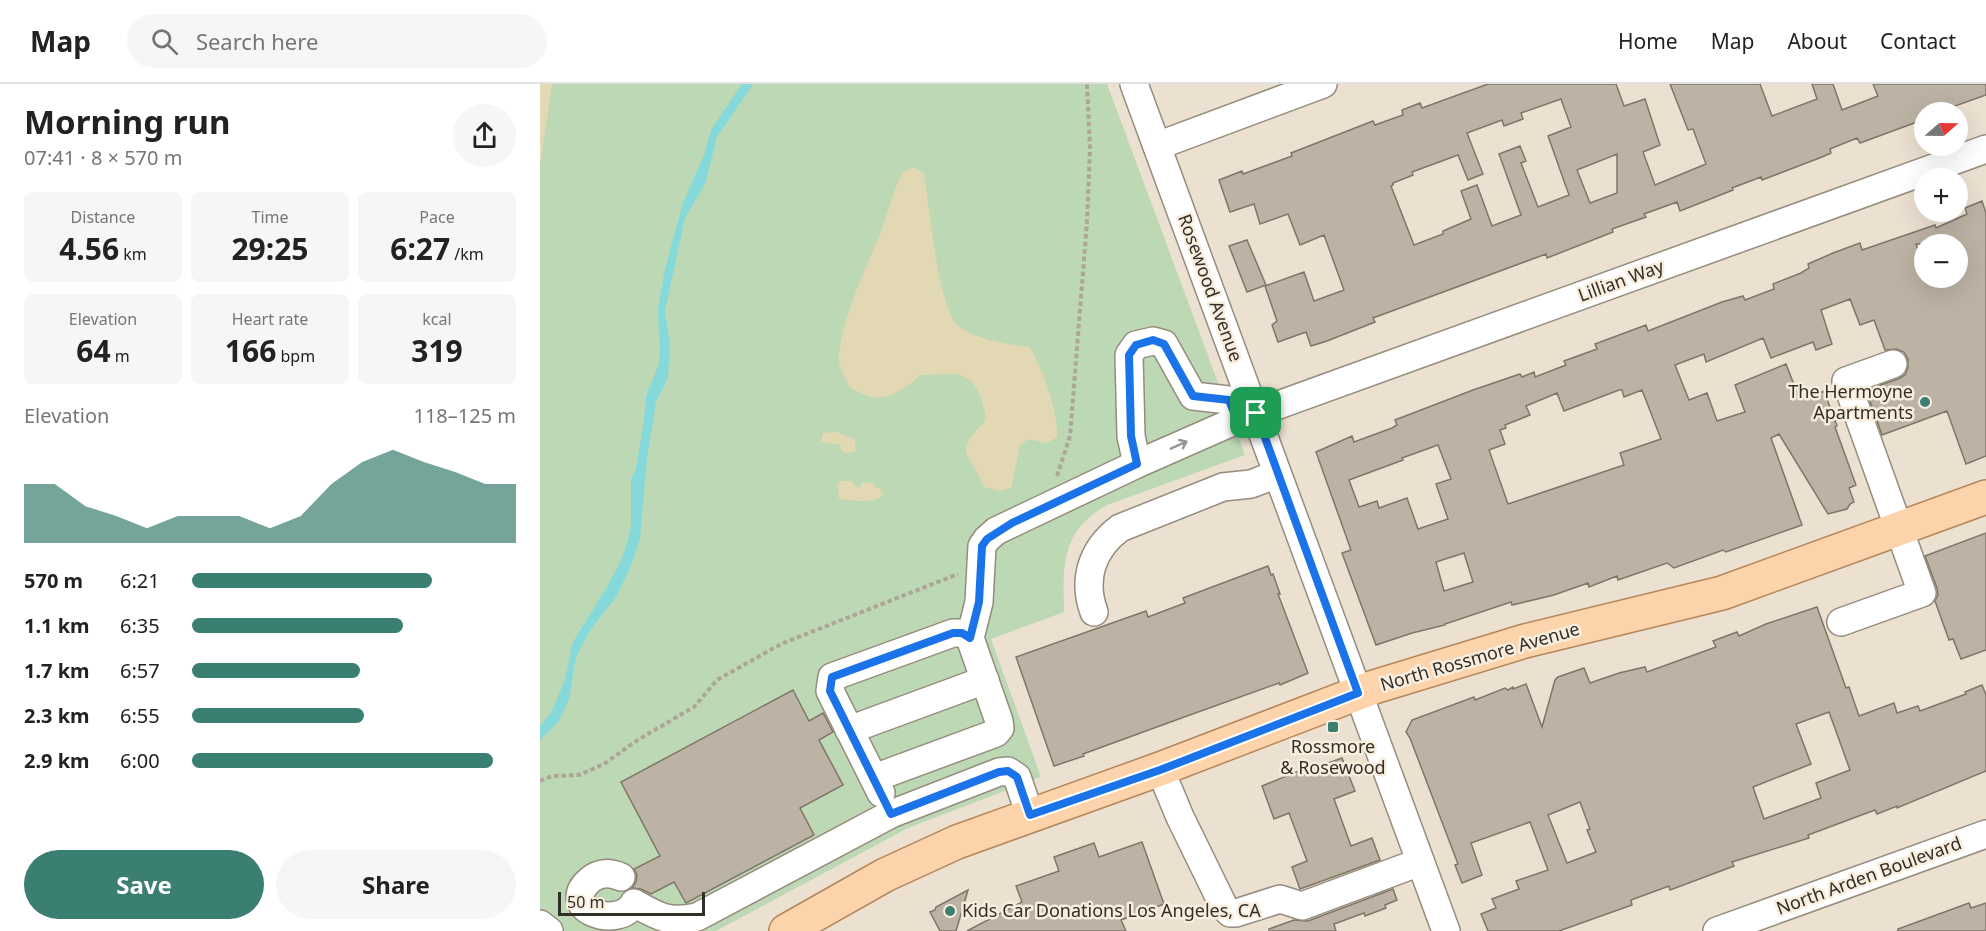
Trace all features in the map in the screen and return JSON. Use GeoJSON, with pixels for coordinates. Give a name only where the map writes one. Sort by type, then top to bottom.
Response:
{"type":"FeatureCollection","features":[{"type":"Feature","properties":{"kind":"main road","name":"North Rossmore Avenue"},"geometry":{"type":"LineString","coordinates":[[786,931],[921,858],[1030,815],[1160,770],[1358,693],[1515,644],[1722,592],[1986,496]]}},
{"type":"Feature","properties":{"kind":"street","name":"Rosewood Avenue"},"geometry":{"type":"LineString","coordinates":[[1134,84],[1157,146],[1247,417],[1277,474],[1446,931]]}},
{"type":"Feature","properties":{"kind":"street"},"geometry":{"type":"LineString","coordinates":[[1157,146],[1323,84]]}},
{"type":"Feature","properties":{"kind":"street","name":"Lillian Way"},"geometry":{"type":"LineString","coordinates":[[970,638],[979,602],[982,546],[987,539],[1012,523],[1137,464],[1247,417],[1986,149]]}},
{"type":"Feature","properties":{"kind":"street"},"geometry":{"type":"LineString","coordinates":[[1137,464],[1131,436],[1129,355],[1136,345],[1153,340],[1164,344],[1193,396],[1229,400],[1247,417]]}},
{"type":"Feature","properties":{"kind":"street"},"geometry":{"type":"LineString","coordinates":[[1841,622],[1922,593],[1846,381],[1893,364]]}},
{"type":"Feature","properties":{"kind":"street"},"geometry":{"type":"LineString","coordinates":[[1094,612],[1088,595],[1091,564],[1109,537],[1120,528],[1223,487],[1251,484],[1277,474]]}},
{"type":"Feature","properties":{"kind":"street"},"geometry":{"type":"LineString","coordinates":[[874,777],[996,733],[1000,728],[970,638],[962,633],[953,633],[832,677],[830,691],[891,814]]}},
{"type":"Feature","properties":{"kind":"street"},"geometry":{"type":"LineString","coordinates":[[849,730],[984,680]]}},
{"type":"Feature","properties":{"kind":"street"},"geometry":{"type":"LineString","coordinates":[[1160,770],[1218,895],[1230,913],[1280,899],[1302,906],[1420,861]]}},
{"type":"Feature","properties":{"kind":"street"},"geometry":{"type":"LineString","coordinates":[[621,877],[604,873],[588,881],[583,888],[581,905],[583,926],[613,927],[627,918],[634,903],[660,917],[678,921],[697,917],[891,814],[999,772],[1008,771],[1017,777],[1030,815]]}},
{"type":"Feature","properties":{"kind":"street","name":"North Arden Boulevard"},"geometry":{"type":"LineString","coordinates":[[1717,931],[1986,834]]}},
{"type":"Feature","properties":{"kind":"street"},"geometry":{"type":"LineString","coordinates":[[540,924],[549,931]]}},
{"type":"Feature","properties":{"kind":"path"},"geometry":{"type":"LineString","coordinates":[[1054,486],[1070,436],[1071,424],[1087,222],[1090,148],[1087,84]]}},
{"type":"Feature","properties":{"kind":"path"},"geometry":{"type":"LineString","coordinates":[[540,780],[552,776],[579,775],[604,764],[636,741],[694,707],[717,680],[780,644],[961,573]]}},
{"type":"Feature","properties":{"kind":"green space"},"geometry":{"type":"Polygon","coordinates":[[[540,84],[1107,84],[1245,455],[1107,505],[1092,515],[1073,538],[1068,551],[1064,579],[1064,612],[991,639],[1041,777],[908,828],[716,931],[540,931],[540,84]]]}},
{"type":"Feature","properties":{"kind":"sand"},"geometry":{"type":"Polygon","coordinates":[[[540,84],[552,84],[540,166],[540,84]]]}},
{"type":"Feature","properties":{"kind":"sand"},"geometry":{"type":"Polygon","coordinates":[[[913,167],[924,174],[940,279],[952,316],[959,326],[975,335],[993,341],[1030,347],[1049,391],[1057,426],[1057,437],[1047,443],[1028,439],[1020,446],[1011,488],[999,491],[984,487],[969,459],[966,447],[969,440],[986,420],[981,398],[968,379],[953,374],[920,375],[905,388],[886,396],[873,397],[850,388],[840,366],[839,357],[845,323],[855,293],[899,180],[903,172],[913,167]]]}},
{"type":"Feature","properties":{"kind":"sand"},"geometry":{"type":"Polygon","coordinates":[[[837,432],[855,440],[856,451],[846,453],[842,451],[840,445],[821,442],[823,433],[837,432]]]}},
{"type":"Feature","properties":{"kind":"sand"},"geometry":{"type":"Polygon","coordinates":[[[841,481],[851,481],[858,488],[864,482],[875,484],[875,488],[880,488],[883,496],[868,501],[840,499],[837,485],[841,481]]]}},
{"type":"Feature","properties":{"kind":"water"},"geometry":{"type":"Polygon","coordinates":[[[742,84],[753,84],[717,137],[705,184],[685,218],[665,311],[670,345],[668,378],[656,402],[647,458],[640,539],[630,568],[616,597],[591,629],[580,649],[575,661],[569,699],[559,721],[540,740],[540,726],[551,713],[565,680],[573,642],[620,563],[627,543],[631,527],[631,480],[636,468],[646,396],[659,364],[658,308],[665,269],[683,203],[704,155],[711,130],[742,84]]]}},
{"type":"Feature","properties":{"kind":"building"},"geometry":{"type":"Polygon","coordinates":[[[1488,84],[1616,84],[1624,106],[1645,99],[1660,145],[1643,152],[1655,185],[1706,164],[1693,129],[1688,130],[1670,84],[1760,84],[1772,116],[1817,99],[1812,84],[1833,84],[1842,110],[1878,96],[1873,84],[1986,84],[1986,95],[1966,102],[1914,102],[1914,123],[1860,143],[1857,138],[1830,149],[1831,153],[1822,157],[1762,180],[1761,177],[1732,188],[1733,190],[1680,211],[1677,202],[1644,214],[1646,217],[1612,229],[1613,232],[1547,258],[1546,254],[1373,318],[1375,322],[1327,341],[1311,346],[1306,332],[1278,342],[1272,325],[1277,321],[1265,286],[1304,272],[1314,301],[1344,290],[1324,235],[1300,245],[1288,214],[1260,224],[1254,204],[1230,212],[1219,180],[1292,156],[1291,153],[1373,121],[1375,125],[1403,115],[1402,110],[1420,103],[1422,108],[1488,84]],[[1561,99],[1521,113],[1523,119],[1504,126],[1502,120],[1467,133],[1483,174],[1468,180],[1458,155],[1412,172],[1413,175],[1393,183],[1391,186],[1414,245],[1443,234],[1443,231],[1471,219],[1461,191],[1477,185],[1492,226],[1521,215],[1499,154],[1520,146],[1526,161],[1521,163],[1538,207],[1569,195],[1548,136],[1571,127],[1561,99]],[[1617,154],[1577,170],[1590,203],[1617,193],[1617,154]]]}},
{"type":"Feature","properties":{"kind":"building"},"geometry":{"type":"Polygon","coordinates":[[[1982,201],[1986,213],[1986,456],[1966,464],[1947,411],[1882,435],[1866,390],[1905,375],[1908,359],[1904,352],[1896,349],[1885,350],[1874,320],[1860,325],[1850,299],[1821,310],[1832,344],[1816,350],[1813,342],[1771,358],[1763,338],[1706,362],[1704,354],[1675,365],[1689,400],[1707,393],[1717,421],[1745,412],[1735,385],[1786,364],[1800,400],[1824,391],[1856,485],[1849,488],[1854,502],[1847,509],[1828,514],[1779,434],[1771,438],[1802,525],[1674,568],[1667,563],[1618,580],[1617,576],[1589,587],[1588,583],[1554,595],[1512,605],[1511,602],[1445,625],[1376,645],[1342,553],[1351,550],[1316,452],[1352,436],[1354,442],[1392,428],[1397,425],[1395,420],[1473,390],[1520,374],[1522,377],[1534,372],[1535,377],[1566,365],[1564,361],[1597,349],[1595,344],[1646,325],[1648,331],[1722,302],[1743,296],[1745,300],[1774,289],[1773,284],[1801,273],[1809,268],[1808,264],[1860,243],[1862,250],[1935,225],[1936,228],[1949,222],[1968,222],[1968,207],[1982,201]],[[1622,390],[1564,411],[1557,393],[1526,406],[1530,415],[1505,425],[1506,428],[1500,430],[1505,444],[1489,450],[1508,504],[1624,465],[1620,453],[1661,439],[1642,390],[1624,397],[1622,390]],[[1438,445],[1349,480],[1359,507],[1377,501],[1379,508],[1407,498],[1418,529],[1448,519],[1436,484],[1451,479],[1438,445]],[[1464,553],[1436,562],[1444,591],[1473,582],[1464,553]]]}},
{"type":"Feature","properties":{"kind":"building"},"geometry":{"type":"Polygon","coordinates":[[[1247,240],[1266,285],[1247,292],[1229,246],[1247,240]]]}},
{"type":"Feature","properties":{"kind":"building"},"geometry":{"type":"Polygon","coordinates":[[[1986,533],[1986,650],[1961,659],[1953,639],[1949,640],[1935,601],[1938,595],[1937,588],[1925,556],[1986,533]]]}},
{"type":"Feature","properties":{"kind":"building"},"geometry":{"type":"Polygon","coordinates":[[[1268,566],[1271,575],[1273,574],[1280,594],[1278,594],[1308,673],[1054,766],[1016,657],[1146,611],[1148,617],[1185,603],[1183,598],[1268,566]]]}},
{"type":"Feature","properties":{"kind":"building"},"geometry":{"type":"Polygon","coordinates":[[[1817,607],[1846,688],[1849,687],[1859,716],[1894,703],[1897,713],[1918,706],[1920,711],[1966,694],[1965,692],[1982,685],[1986,695],[1986,771],[1897,808],[1897,806],[1877,814],[1875,810],[1808,835],[1809,838],[1732,862],[1734,866],[1670,890],[1669,886],[1631,900],[1632,905],[1559,931],[1488,931],[1481,914],[1496,908],[1492,899],[1519,889],[1516,881],[1548,870],[1530,822],[1471,843],[1482,875],[1462,883],[1455,865],[1458,864],[1406,732],[1412,720],[1474,697],[1475,700],[1505,688],[1508,690],[1526,684],[1542,727],[1555,680],[1558,677],[1584,668],[1590,683],[1645,667],[1647,672],[1716,647],[1713,641],[1737,632],[1739,636],[1766,624],[1817,607]],[[1829,712],[1796,724],[1811,764],[1753,787],[1764,819],[1821,798],[1816,783],[1850,770],[1829,712]],[[1580,802],[1548,815],[1567,863],[1596,852],[1587,830],[1590,829],[1580,802]]]}},
{"type":"Feature","properties":{"kind":"building"},"geometry":{"type":"Polygon","coordinates":[[[793,690],[809,721],[823,713],[833,732],[819,740],[843,785],[800,808],[814,835],[686,903],[674,882],[651,894],[632,888],[637,875],[634,869],[660,856],[621,782],[793,690]]]}},
{"type":"Feature","properties":{"kind":"building"},"geometry":{"type":"Polygon","coordinates":[[[1342,758],[1355,791],[1334,799],[1351,846],[1372,838],[1380,860],[1300,889],[1292,867],[1307,861],[1289,813],[1274,819],[1262,786],[1316,764],[1317,767],[1342,758]]]}},
{"type":"Feature","properties":{"kind":"building"},"geometry":{"type":"Polygon","coordinates":[[[1142,842],[1164,904],[1121,920],[1126,931],[967,931],[1022,902],[1016,886],[1059,871],[1054,857],[1094,843],[1099,857],[1142,842]]]}},
{"type":"Feature","properties":{"kind":"building"},"geometry":{"type":"Polygon","coordinates":[[[1393,889],[1397,900],[1385,905],[1386,908],[1365,916],[1364,913],[1334,924],[1336,931],[1269,931],[1269,929],[1294,920],[1308,921],[1393,889]]]}},
{"type":"Feature","properties":{"kind":"building"},"geometry":{"type":"Polygon","coordinates":[[[968,890],[956,931],[940,931],[930,912],[968,890]]]}},
{"type":"Feature","properties":{"kind":"building"},"geometry":{"type":"Polygon","coordinates":[[[1969,903],[1971,908],[1986,903],[1986,931],[1898,931],[1898,929],[1969,903]]]}},
{"type":"Feature","properties":{"kind":"place","name":"The Hermoyne Apartments"},"geometry":{"type":"Point","coordinates":[1925,402]}},
{"type":"Feature","properties":{"kind":"place","name":"Rossmore & Rosewood"},"geometry":{"type":"Point","coordinates":[1333,727]}},
{"type":"Feature","properties":{"kind":"place","name":"Kids Car Donations Los Angeles, CA"},"geometry":{"type":"Point","coordinates":[950,911]}},
{"type":"Feature","properties":{"kind":"route"},"geometry":{"type":"LineString","coordinates":[[1153,340],[1164,344],[1193,396],[1229,400],[1237,420],[1256,413],[1358,693],[1160,770],[1030,815],[1017,777],[1008,771],[999,772],[911,804],[891,814],[830,691],[832,677],[953,633],[962,633],[970,638],[979,602],[982,546],[987,539],[996,531],[1012,523],[1137,464],[1131,436],[1129,355],[1136,345],[1153,340]]}}]}
